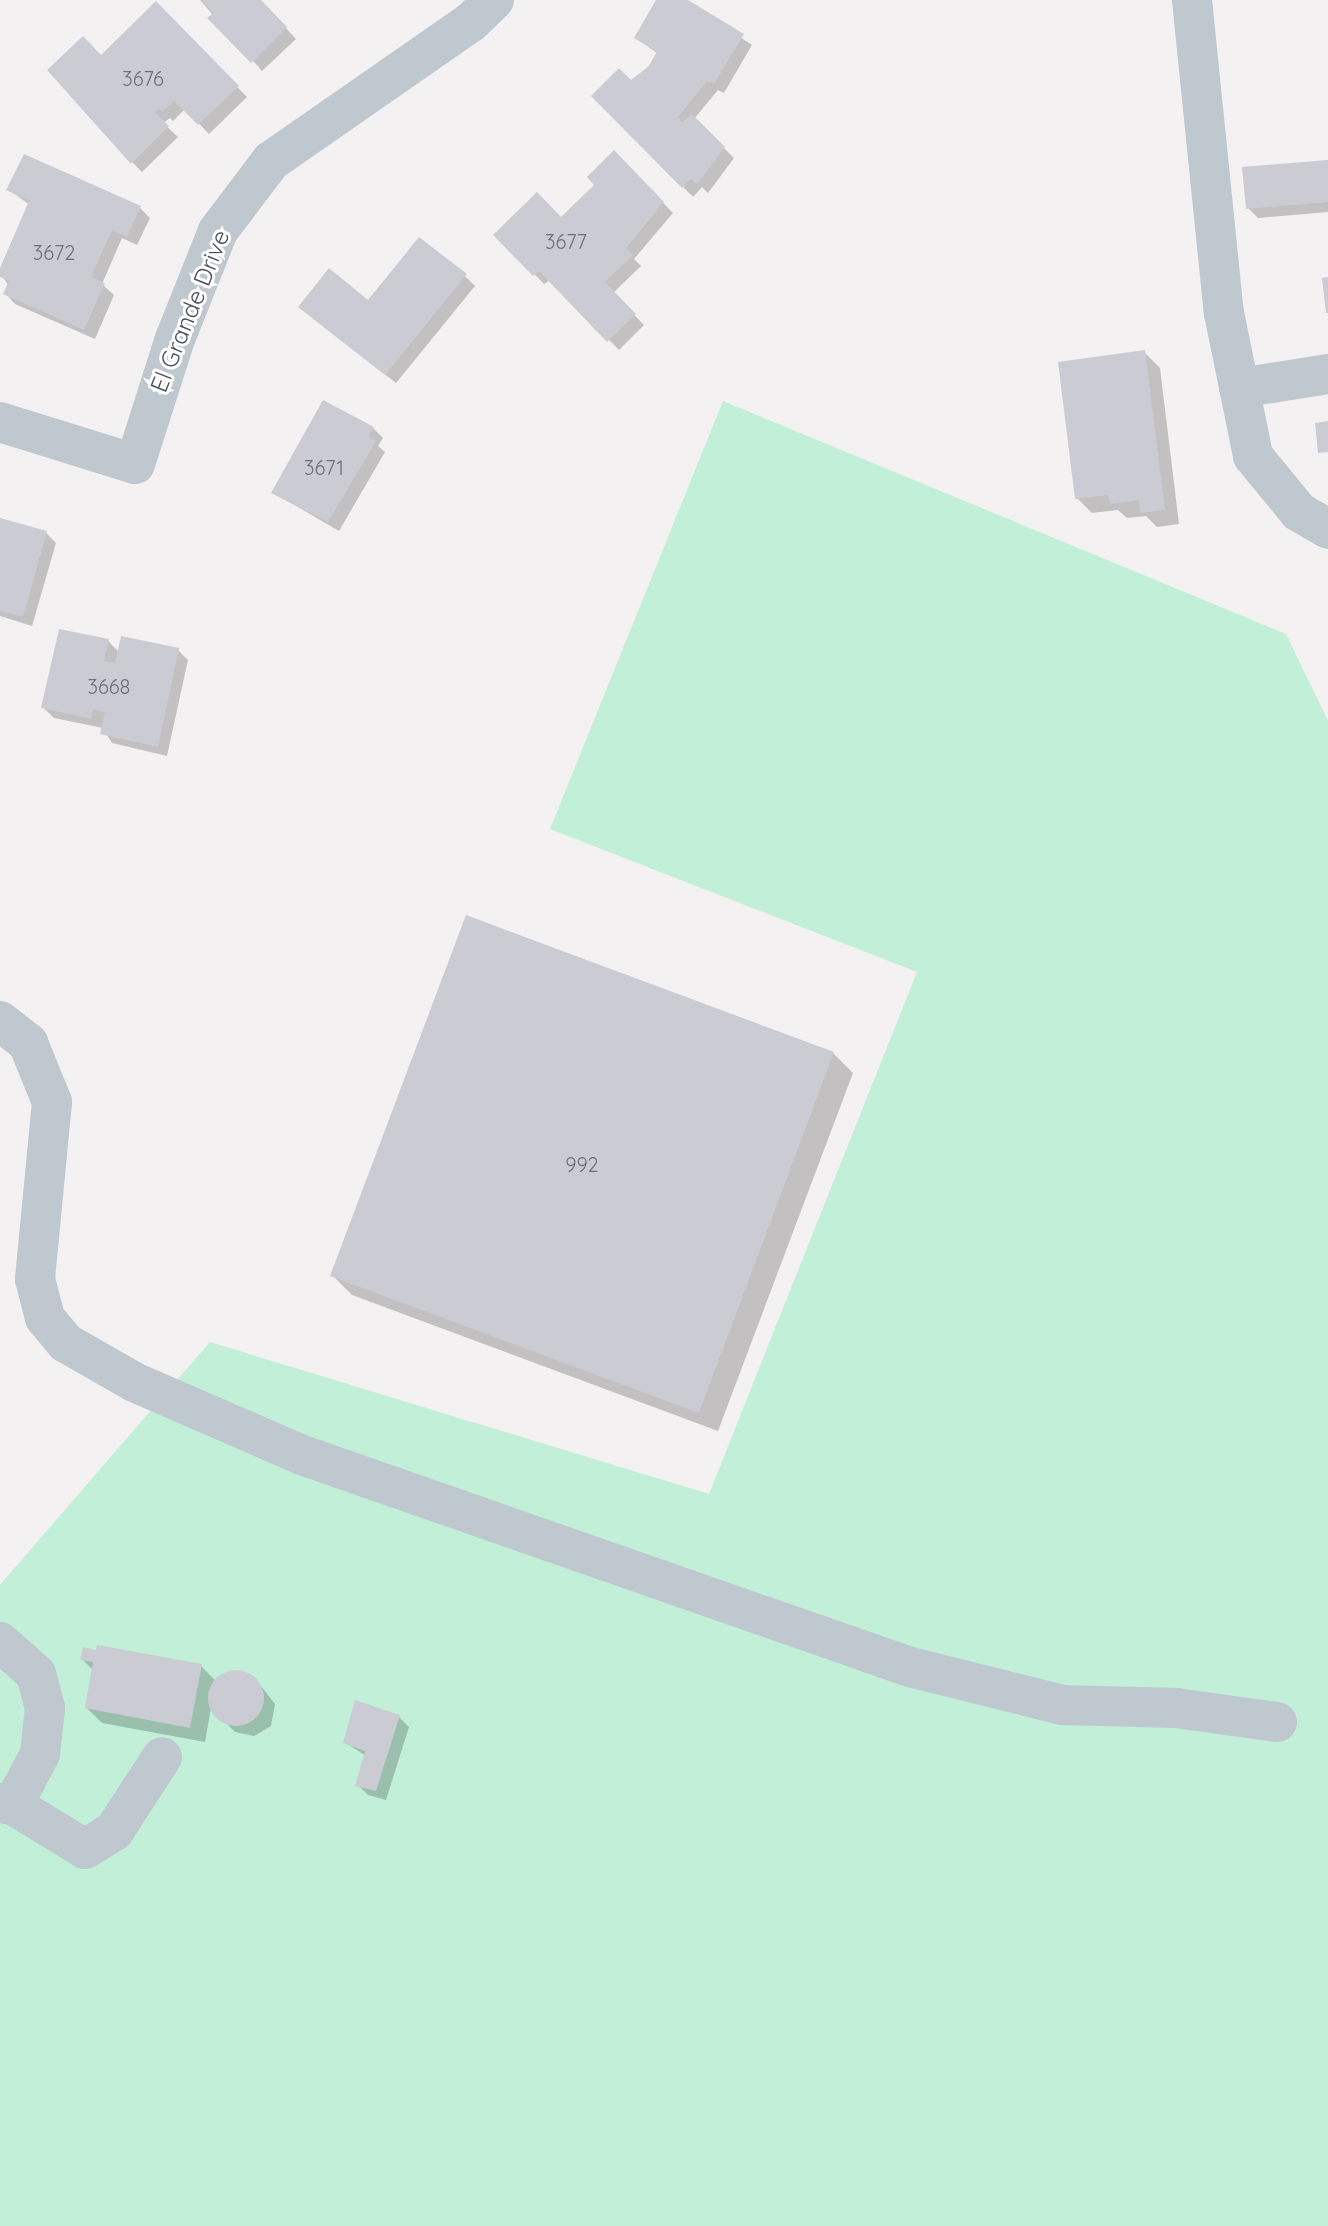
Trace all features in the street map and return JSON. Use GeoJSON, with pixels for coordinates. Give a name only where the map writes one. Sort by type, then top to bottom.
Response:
{"type":"FeatureCollection","features":[{"type":"Feature","properties":{"kind":"street","name":"El Grande Drive"},"geometry":{"type":"LineString","coordinates":[[0,422],[135,464],[175,339],[218,231],[271,161],[449,38],[494,0]]}},
{"type":"Feature","properties":{"kind":"street"},"geometry":{"type":"LineString","coordinates":[[1192,0],[1224,313],[1253,456],[1299,512],[1328,529]]}},
{"type":"Feature","properties":{"kind":"street"},"geometry":{"type":"LineString","coordinates":[[1239,388],[1328,374]]}},
{"type":"Feature","properties":{"kind":"street"},"geometry":{"type":"LineString","coordinates":[[0,1021],[28,1043],[52,1102],[35,1279],[45,1318],[66,1343],[134,1382],[302,1455],[910,1667],[1062,1705],[1176,1708],[1277,1722]]}},
{"type":"Feature","properties":{"kind":"street"},"geometry":{"type":"LineString","coordinates":[[0,1642],[36,1674],[45,1708],[40,1754],[6,1804],[85,1849],[114,1831],[162,1757]]}},
{"type":"Feature","properties":{"kind":"green space"},"geometry":{"type":"Polygon","coordinates":[[[723,401],[1286,634],[1328,721],[1328,2226],[0,2226],[0,1585],[210,1342],[709,1494],[917,972],[550,829],[723,401]]]}},
{"type":"Feature","properties":{"kind":"building"},"geometry":{"type":"Polygon","coordinates":[[[201,0],[261,0],[287,27],[251,63],[207,18],[213,13],[201,0]]]}},
{"type":"Feature","properties":{"kind":"building"},"geometry":{"type":"Polygon","coordinates":[[[656,0],[688,0],[744,34],[714,84],[707,81],[678,117],[682,122],[692,114],[725,147],[697,184],[691,179],[682,188],[591,96],[619,68],[631,80],[648,67],[657,52],[634,38],[656,0]]]}},
{"type":"Feature","properties":{"kind":"building"},"geometry":{"type":"Polygon","coordinates":[[[156,1],[239,86],[198,125],[174,101],[162,112],[159,109],[155,112],[169,126],[131,164],[47,70],[83,36],[101,55],[156,1]]]}},
{"type":"Feature","properties":{"kind":"building"},"geometry":{"type":"Polygon","coordinates":[[[614,150],[664,202],[626,248],[633,255],[605,282],[636,314],[607,342],[539,271],[533,276],[493,235],[537,192],[561,217],[594,185],[587,177],[614,150]]]}},
{"type":"Feature","properties":{"kind":"building"},"geometry":{"type":"Polygon","coordinates":[[[24,154],[141,206],[127,237],[112,230],[91,277],[105,283],[84,330],[3,294],[9,281],[0,277],[0,268],[29,201],[6,190],[24,154]]]}},
{"type":"Feature","properties":{"kind":"building"},"geometry":{"type":"Polygon","coordinates":[[[1328,160],[1328,202],[1246,209],[1242,167],[1328,160]]]}},
{"type":"Feature","properties":{"kind":"building"},"geometry":{"type":"Polygon","coordinates":[[[419,237],[467,274],[385,375],[298,307],[329,268],[368,300],[419,237]]]}},
{"type":"Feature","properties":{"kind":"building"},"geometry":{"type":"Polygon","coordinates":[[[1328,277],[1328,313],[1326,313],[1322,278],[1328,277]]]}},
{"type":"Feature","properties":{"kind":"building"},"geometry":{"type":"Polygon","coordinates":[[[1145,350],[1165,510],[1140,513],[1139,500],[1110,504],[1108,495],[1075,499],[1058,362],[1145,350]]]}},
{"type":"Feature","properties":{"kind":"building"},"geometry":{"type":"Polygon","coordinates":[[[323,400],[374,427],[368,437],[376,441],[328,522],[271,493],[323,400]]]}},
{"type":"Feature","properties":{"kind":"building"},"geometry":{"type":"Polygon","coordinates":[[[1328,421],[1328,452],[1318,453],[1315,423],[1328,421]]]}},
{"type":"Feature","properties":{"kind":"building"},"geometry":{"type":"Polygon","coordinates":[[[0,518],[47,531],[23,617],[0,611],[0,518]]]}},
{"type":"Feature","properties":{"kind":"building"},"geometry":{"type":"Polygon","coordinates":[[[59,629],[109,639],[104,661],[115,663],[121,636],[179,648],[158,747],[100,734],[105,712],[93,709],[91,719],[41,708],[59,629]]]}},
{"type":"Feature","properties":{"kind":"building"},"geometry":{"type":"Polygon","coordinates":[[[466,915],[834,1052],[699,1413],[330,1276],[466,915]]]}},
{"type":"Feature","properties":{"kind":"building"},"geometry":{"type":"Polygon","coordinates":[[[97,1645],[202,1664],[190,1728],[85,1708],[93,1662],[80,1660],[83,1647],[96,1650],[97,1645]]]}},
{"type":"Feature","properties":{"kind":"building"},"geometry":{"type":"Polygon","coordinates":[[[236,1670],[256,1678],[264,1698],[256,1718],[236,1726],[216,1718],[208,1698],[216,1678],[236,1670]]]}},
{"type":"Feature","properties":{"kind":"building"},"geometry":{"type":"Polygon","coordinates":[[[355,1700],[400,1715],[376,1791],[355,1786],[365,1751],[343,1743],[355,1700]]]}}]}
